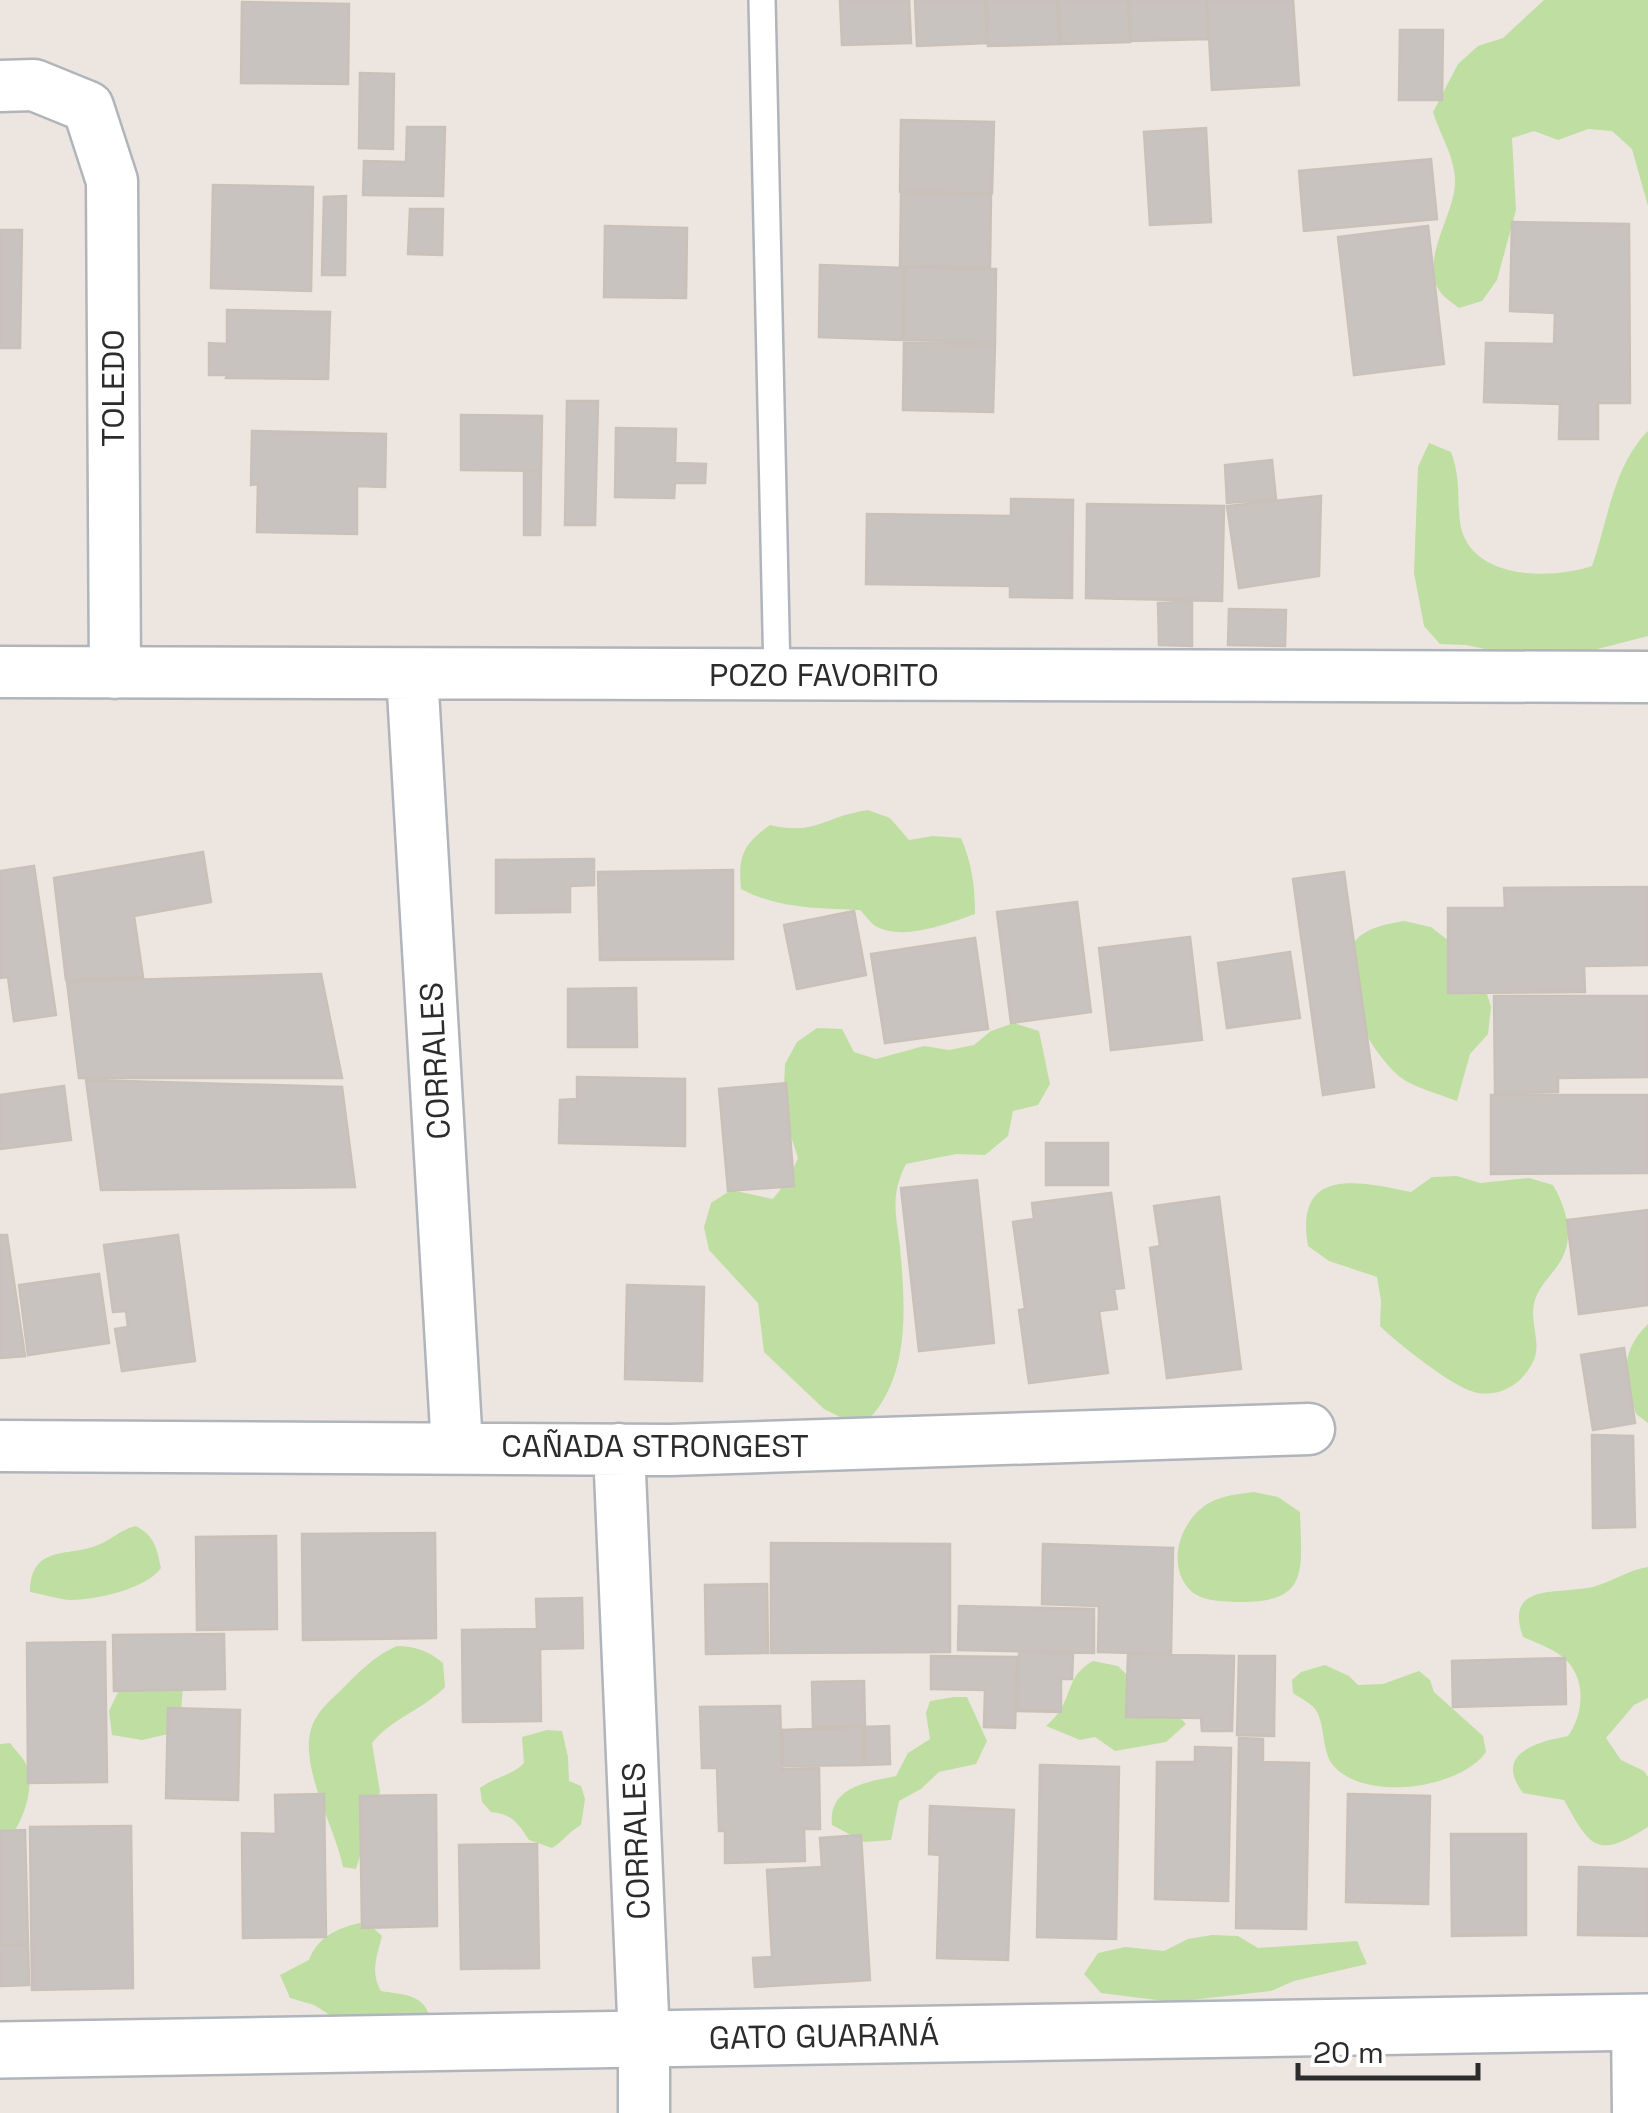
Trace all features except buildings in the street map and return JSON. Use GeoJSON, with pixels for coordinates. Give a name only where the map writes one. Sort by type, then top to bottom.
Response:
{"type":"FeatureCollection","features":[{"type":"Feature","properties":{"kind":"street","name":"TOLEDO"},"geometry":{"type":"LineString","coordinates":[[0,86],[34,85],[88,107],[112,181],[115,673]]}},
{"type":"Feature","properties":{"kind":"street","name":"POZO FAVORITO"},"geometry":{"type":"LineString","coordinates":[[0,672],[1648,676]]}},
{"type":"Feature","properties":{"kind":"street","name":"CORRALES"},"geometry":{"type":"LineString","coordinates":[[412,674],[457,1447]]}},
{"type":"Feature","properties":{"kind":"street","name":"CAÑADA STRONGEST"},"geometry":{"type":"LineString","coordinates":[[0,1446],[670,1450],[1309,1429]]}},
{"type":"Feature","properties":{"kind":"street","name":"CORRALES"},"geometry":{"type":"LineString","coordinates":[[619,1449],[644,2113]]}},
{"type":"Feature","properties":{"kind":"street","name":"GATO GUARANÁ"},"geometry":{"type":"LineString","coordinates":[[0,2050],[1643,2022]]}},
{"type":"Feature","properties":{"kind":"street"},"geometry":{"type":"LineString","coordinates":[[1638,2113],[1643,2022]]}},
{"type":"Feature","properties":{"kind":"lane"},"geometry":{"type":"LineString","coordinates":[[762,0],[777,675]]}},
{"type":"Feature","properties":{"kind":"green space"},"geometry":{"type":"Polygon","coordinates":[[[1544,0],[1648,0],[1648,206],[1632,149],[1612,131],[1588,129],[1558,140],[1534,131],[1512,138],[1516,210],[1497,280],[1482,301],[1459,308],[1441,293],[1433,266],[1455,179],[1433,112],[1458,64],[1478,46],[1503,38],[1544,0]]]}},
{"type":"Feature","properties":{"kind":"green space"},"geometry":{"type":"Polygon","coordinates":[[[1648,431],[1648,636],[1547,662],[1466,645],[1440,644],[1424,626],[1414,573],[1418,467],[1429,443],[1451,452],[1460,522],[1466,541],[1478,555],[1513,571],[1555,573],[1592,566],[1619,477],[1648,431]]]}},
{"type":"Feature","properties":{"kind":"green space"},"geometry":{"type":"Polygon","coordinates":[[[868,810],[890,818],[909,840],[933,836],[961,838],[972,875],[975,914],[926,929],[888,931],[870,922],[860,910],[784,904],[741,889],[744,852],[770,825],[810,827],[868,810]]]}},
{"type":"Feature","properties":{"kind":"green space"},"geometry":{"type":"Polygon","coordinates":[[[1404,921],[1431,927],[1454,945],[1484,984],[1491,1007],[1488,1034],[1470,1054],[1457,1101],[1413,1084],[1388,1065],[1365,1032],[1349,993],[1347,956],[1355,941],[1371,929],[1404,921]]]}},
{"type":"Feature","properties":{"kind":"green space"},"geometry":{"type":"Polygon","coordinates":[[[1014,1023],[1039,1031],[1050,1084],[1038,1105],[1013,1111],[1008,1136],[985,1155],[956,1154],[906,1164],[896,1204],[904,1314],[899,1359],[893,1380],[870,1418],[846,1420],[824,1409],[764,1352],[758,1303],[709,1250],[704,1227],[711,1203],[731,1190],[773,1199],[789,1178],[798,1158],[783,1112],[785,1064],[797,1042],[817,1028],[842,1029],[854,1052],[876,1059],[924,1046],[949,1050],[974,1045],[991,1031],[1014,1023]]]}},
{"type":"Feature","properties":{"kind":"green space"},"geometry":{"type":"Polygon","coordinates":[[[1457,1176],[1480,1183],[1529,1178],[1553,1185],[1567,1225],[1564,1255],[1534,1304],[1535,1357],[1519,1381],[1493,1393],[1465,1388],[1412,1353],[1380,1326],[1377,1277],[1329,1261],[1308,1246],[1306,1220],[1311,1202],[1321,1191],[1352,1183],[1411,1192],[1432,1177],[1457,1176]]]}},
{"type":"Feature","properties":{"kind":"green space"},"geometry":{"type":"Polygon","coordinates":[[[1648,1324],[1648,1423],[1636,1414],[1627,1366],[1632,1345],[1648,1324]]]}},
{"type":"Feature","properties":{"kind":"green space"},"geometry":{"type":"Polygon","coordinates":[[[1254,1492],[1278,1497],[1300,1512],[1301,1553],[1296,1581],[1276,1598],[1258,1601],[1217,1601],[1194,1594],[1178,1568],[1184,1531],[1209,1503],[1254,1492]]]}},
{"type":"Feature","properties":{"kind":"green space"},"geometry":{"type":"Polygon","coordinates":[[[136,1526],[151,1539],[161,1568],[144,1582],[120,1592],[81,1599],[30,1592],[36,1567],[42,1560],[93,1547],[136,1526]]]}},
{"type":"Feature","properties":{"kind":"green space"},"geometry":{"type":"Polygon","coordinates":[[[1648,1567],[1648,1698],[1634,1705],[1606,1738],[1621,1760],[1648,1777],[1648,1827],[1617,1843],[1597,1844],[1581,1829],[1564,1800],[1523,1793],[1515,1779],[1516,1759],[1532,1746],[1568,1736],[1580,1705],[1579,1683],[1569,1663],[1523,1637],[1521,1606],[1539,1594],[1596,1586],[1648,1567]]]}},
{"type":"Feature","properties":{"kind":"green space"},"geometry":{"type":"Polygon","coordinates":[[[397,1646],[421,1650],[443,1663],[445,1687],[372,1743],[380,1792],[356,1869],[343,1867],[312,1771],[310,1734],[328,1703],[367,1665],[397,1646]]]}},
{"type":"Feature","properties":{"kind":"green space"},"geometry":{"type":"Polygon","coordinates":[[[1093,1661],[1118,1666],[1127,1675],[1128,1689],[1177,1714],[1186,1724],[1166,1742],[1115,1751],[1095,1737],[1080,1740],[1046,1726],[1062,1708],[1077,1675],[1093,1661]]]}},
{"type":"Feature","properties":{"kind":"green space"},"geometry":{"type":"Polygon","coordinates":[[[1325,1665],[1349,1676],[1358,1685],[1383,1684],[1419,1671],[1430,1680],[1434,1692],[1483,1736],[1486,1752],[1455,1775],[1411,1787],[1365,1784],[1346,1776],[1329,1758],[1317,1712],[1293,1693],[1292,1680],[1301,1672],[1325,1665]]]}},
{"type":"Feature","properties":{"kind":"green space"},"geometry":{"type":"Polygon","coordinates":[[[121,1686],[183,1686],[181,1713],[168,1734],[142,1740],[112,1735],[109,1711],[121,1686]]]}},
{"type":"Feature","properties":{"kind":"green space"},"geometry":{"type":"Polygon","coordinates":[[[967,1697],[987,1741],[976,1764],[939,1772],[921,1789],[899,1801],[891,1840],[864,1842],[832,1825],[832,1812],[843,1794],[862,1784],[896,1776],[908,1753],[930,1739],[926,1713],[930,1701],[967,1697]]]}},
{"type":"Feature","properties":{"kind":"green space"},"geometry":{"type":"Polygon","coordinates":[[[547,1730],[562,1731],[569,1781],[581,1786],[585,1799],[581,1825],[552,1848],[529,1840],[509,1817],[491,1812],[482,1802],[480,1788],[524,1763],[522,1737],[547,1730]]]}},
{"type":"Feature","properties":{"kind":"green space"},"geometry":{"type":"Polygon","coordinates":[[[10,1743],[25,1762],[28,1797],[20,1821],[0,1849],[0,1744],[10,1743]]]}},
{"type":"Feature","properties":{"kind":"green space"},"geometry":{"type":"Polygon","coordinates":[[[359,1923],[371,1926],[382,1936],[375,1971],[381,1991],[419,2000],[430,2020],[354,2030],[314,2005],[290,1998],[280,1975],[309,1960],[317,1945],[329,1935],[359,1923]]]}},
{"type":"Feature","properties":{"kind":"green space"},"geometry":{"type":"Polygon","coordinates":[[[1238,1936],[1258,1948],[1357,1941],[1367,1964],[1294,1981],[1271,1991],[1173,2002],[1101,1993],[1084,1974],[1098,1953],[1125,1947],[1164,1951],[1188,1939],[1238,1936]]]}}]}
